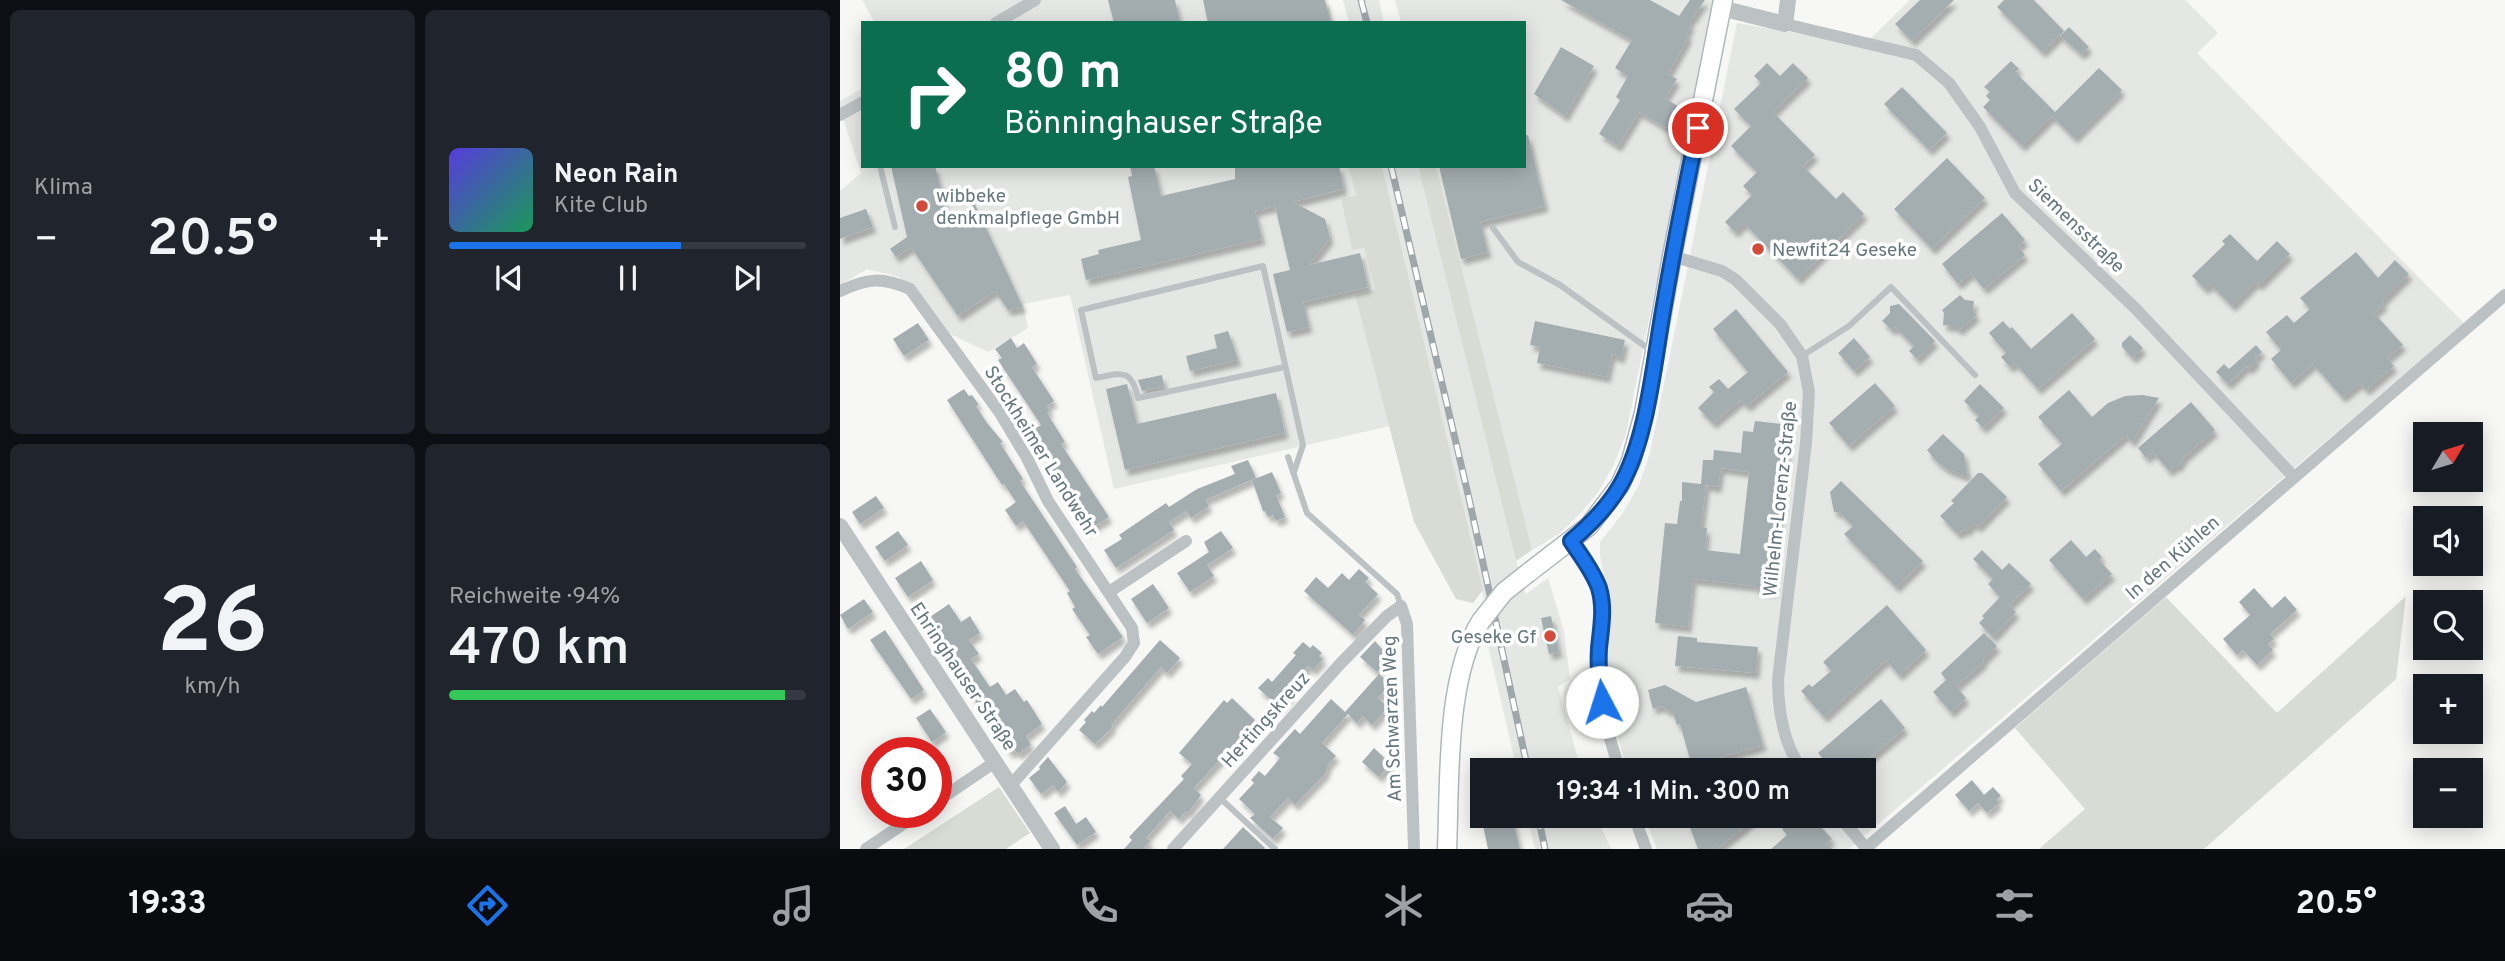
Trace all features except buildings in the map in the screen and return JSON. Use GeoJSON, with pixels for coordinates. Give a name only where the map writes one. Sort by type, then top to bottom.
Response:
{"type":"FeatureCollection","features":[{"type":"Feature","properties":{"kind":"main road"},"geometry":{"type":"LineString","coordinates":[[1447,849],[1457,685],[1467,648],[1481,621],[1504,592],[1589,526],[1607,505],[1632,461],[1644,413],[1722,4]]}},
{"type":"Feature","properties":{"kind":"street"},"geometry":{"type":"LineString","coordinates":[[999,21],[1035,0]]}},
{"type":"Feature","properties":{"kind":"street"},"geometry":{"type":"LineString","coordinates":[[1722,4],[1785,24],[1788,0]]}},
{"type":"Feature","properties":{"kind":"street","name":"Siemensstraße"},"geometry":{"type":"LineString","coordinates":[[1785,24],[1916,55],[1949,83],[1980,127],[2014,193],[2136,309],[2294,477]]}},
{"type":"Feature","properties":{"kind":"street"},"geometry":{"type":"LineString","coordinates":[[840,115],[861,103]]}},
{"type":"Feature","properties":{"kind":"street","name":"Wilhelm-Lorenz-Straße"},"geometry":{"type":"LineString","coordinates":[[1672,256],[1722,271],[1736,280],[1780,324],[1802,356],[1809,392],[1806,443],[1778,680],[1778,712],[1796,758]]}},
{"type":"Feature","properties":{"kind":"street","name":"Stockheimer Landwehr"},"geometry":{"type":"LineString","coordinates":[[840,291],[864,280],[890,281],[910,289],[1000,414],[1027,458],[1048,501],[1132,628],[1134,643],[1011,785]]}},
{"type":"Feature","properties":{"kind":"street","name":"In den Kühlen"},"geometry":{"type":"LineString","coordinates":[[1866,848],[2505,295]]}},
{"type":"Feature","properties":{"kind":"street","name":"Ehringhauser Straße"},"geometry":{"type":"LineString","coordinates":[[840,526],[1052,849]]}},
{"type":"Feature","properties":{"kind":"street"},"geometry":{"type":"LineString","coordinates":[[1109,592],[1186,541]]}},
{"type":"Feature","properties":{"kind":"street"},"geometry":{"type":"LineString","coordinates":[[1571,541],[1593,573],[1600,590],[1602,613],[1599,686],[1616,758]]}},
{"type":"Feature","properties":{"kind":"street","name":"Am Schwarzen Weg"},"geometry":{"type":"LineString","coordinates":[[1387,616],[1401,607],[1407,624],[1415,849]]}},
{"type":"Feature","properties":{"kind":"street","name":"Hertingskreuz"},"geometry":{"type":"LineString","coordinates":[[1172,849],[1387,616]]}},
{"type":"Feature","properties":{"kind":"street"},"geometry":{"type":"LineString","coordinates":[[952,791],[995,762]]}},
{"type":"Feature","properties":{"kind":"street"},"geometry":{"type":"LineString","coordinates":[[866,849],[897,828]]}},
{"type":"Feature","properties":{"kind":"street"},"geometry":{"type":"LineString","coordinates":[[1638,828],[1646,849]]}},
{"type":"Feature","properties":{"kind":"street"},"geometry":{"type":"LineString","coordinates":[[1849,828],[1866,848]]}},
{"type":"Feature","properties":{"kind":"lane"},"geometry":{"type":"LineString","coordinates":[[880,168],[895,227]]}},
{"type":"Feature","properties":{"kind":"lane"},"geometry":{"type":"LineString","coordinates":[[1493,228],[1518,262],[1560,285],[1655,354]]}},
{"type":"Feature","properties":{"kind":"lane"},"geometry":{"type":"LineString","coordinates":[[1286,367],[1138,398],[1134,382],[1127,375],[1121,373],[1096,378],[1081,310],[1263,266],[1286,367],[1303,444],[1294,472]]}},
{"type":"Feature","properties":{"kind":"lane"},"geometry":{"type":"LineString","coordinates":[[1802,356],[1849,326],[1891,287],[1975,375]]}},
{"type":"Feature","properties":{"kind":"lane"},"geometry":{"type":"LineString","coordinates":[[1288,457],[1307,513],[1397,594],[1401,607]]}},
{"type":"Feature","properties":{"kind":"lane"},"geometry":{"type":"LineString","coordinates":[[1220,798],[1275,849]]}},
{"type":"Feature","properties":{"kind":"shaded area"},"geometry":{"type":"Polygon","coordinates":[[[862,0],[1328,0],[1333,21],[874,21],[862,0]]]}},
{"type":"Feature","properties":{"kind":"shaded area"},"geometry":{"type":"Polygon","coordinates":[[[1343,0],[1379,0],[1384,21],[1348,21],[1343,0]]]}},
{"type":"Feature","properties":{"kind":"shaded area"},"geometry":{"type":"Polygon","coordinates":[[[1395,0],[1713,0],[1626,434],[1599,491],[1560,533],[1532,550],[1436,168],[1526,168],[1526,21],[1400,21],[1395,0]]]}},
{"type":"Feature","properties":{"kind":"shaded area"},"geometry":{"type":"Polygon","coordinates":[[[1910,0],[2185,0],[2218,33],[2197,53],[2464,323],[1876,826],[1876,758],[1624,758],[1611,712],[1605,670],[1609,603],[1600,555],[1600,542],[1623,513],[1639,485],[1650,453],[1737,23],[1864,45],[1910,0]]]}},
{"type":"Feature","properties":{"kind":"shaded area"},"geometry":{"type":"Polygon","coordinates":[[[861,89],[861,168],[1349,168],[1356,195],[1341,199],[1352,249],[1364,248],[1375,291],[1355,295],[1390,426],[1114,489],[1070,295],[1023,304],[1028,328],[988,352],[950,334],[918,290],[899,277],[867,269],[840,285],[840,191],[861,173],[840,109],[840,101],[861,89]]]}},
{"type":"Feature","properties":{"kind":"shaded area"},"geometry":{"type":"Polygon","coordinates":[[[1349,168],[1382,168],[1483,590],[1473,603],[1456,599],[1414,522],[1355,295],[1375,290],[1364,248],[1352,250],[1341,199],[1356,195],[1349,168]]]}},
{"type":"Feature","properties":{"kind":"shaded area"},"geometry":{"type":"Polygon","coordinates":[[[1382,168],[1418,168],[1526,594],[1548,578],[1564,631],[1570,679],[1558,687],[1578,758],[1514,758],[1487,641],[1493,636],[1382,168]]]}},
{"type":"Feature","properties":{"kind":"shaded area"},"geometry":{"type":"Polygon","coordinates":[[[1418,168],[1436,168],[1532,550],[1516,561],[1418,168]]]}},
{"type":"Feature","properties":{"kind":"shaded area"},"geometry":{"type":"Polygon","coordinates":[[[2406,596],[2396,679],[2204,849],[2039,849],[2085,809],[2015,728],[2166,597],[2277,713],[2406,596]]]}},
{"type":"Feature","properties":{"kind":"shaded area"},"geometry":{"type":"Polygon","coordinates":[[[999,787],[1030,833],[1006,849],[904,849],[936,828],[952,828],[952,818],[999,787]]]}},
{"type":"Feature","properties":{"kind":"shaded area"},"geometry":{"type":"Polygon","coordinates":[[[1530,828],[1601,828],[1611,849],[1535,849],[1530,828]]]}},
{"type":"Feature","properties":{"kind":"shaded area"},"geometry":{"type":"Polygon","coordinates":[[[1649,828],[1874,828],[1849,849],[1657,849],[1649,828]]]}},
{"type":"Feature","properties":{"kind":"railway"},"geometry":{"type":"LineString","coordinates":[[1361,0],[1366,21]]}},
{"type":"Feature","properties":{"kind":"railway"},"geometry":{"type":"LineString","coordinates":[[1391,168],[1468,494],[1525,758]]}},
{"type":"Feature","properties":{"kind":"railway"},"geometry":{"type":"LineString","coordinates":[[1541,828],[1545,849]]}},
{"type":"Feature","properties":{"kind":"place","name":"wibbeke denkmalpflege GmbH"},"geometry":{"type":"Point","coordinates":[922,206]}},
{"type":"Feature","properties":{"kind":"place","name":"Newfit24 Geseke"},"geometry":{"type":"Point","coordinates":[1758,249]}},
{"type":"Feature","properties":{"kind":"place","name":"Geseke Gf"},"geometry":{"type":"Point","coordinates":[1550,636]}},
{"type":"Feature","properties":{"kind":"route"},"geometry":{"type":"LineString","coordinates":[[1602,702],[1599,686],[1602,613],[1600,590],[1593,573],[1571,541],[1589,526],[1607,505],[1632,461],[1644,413],[1698,128]]}}]}
